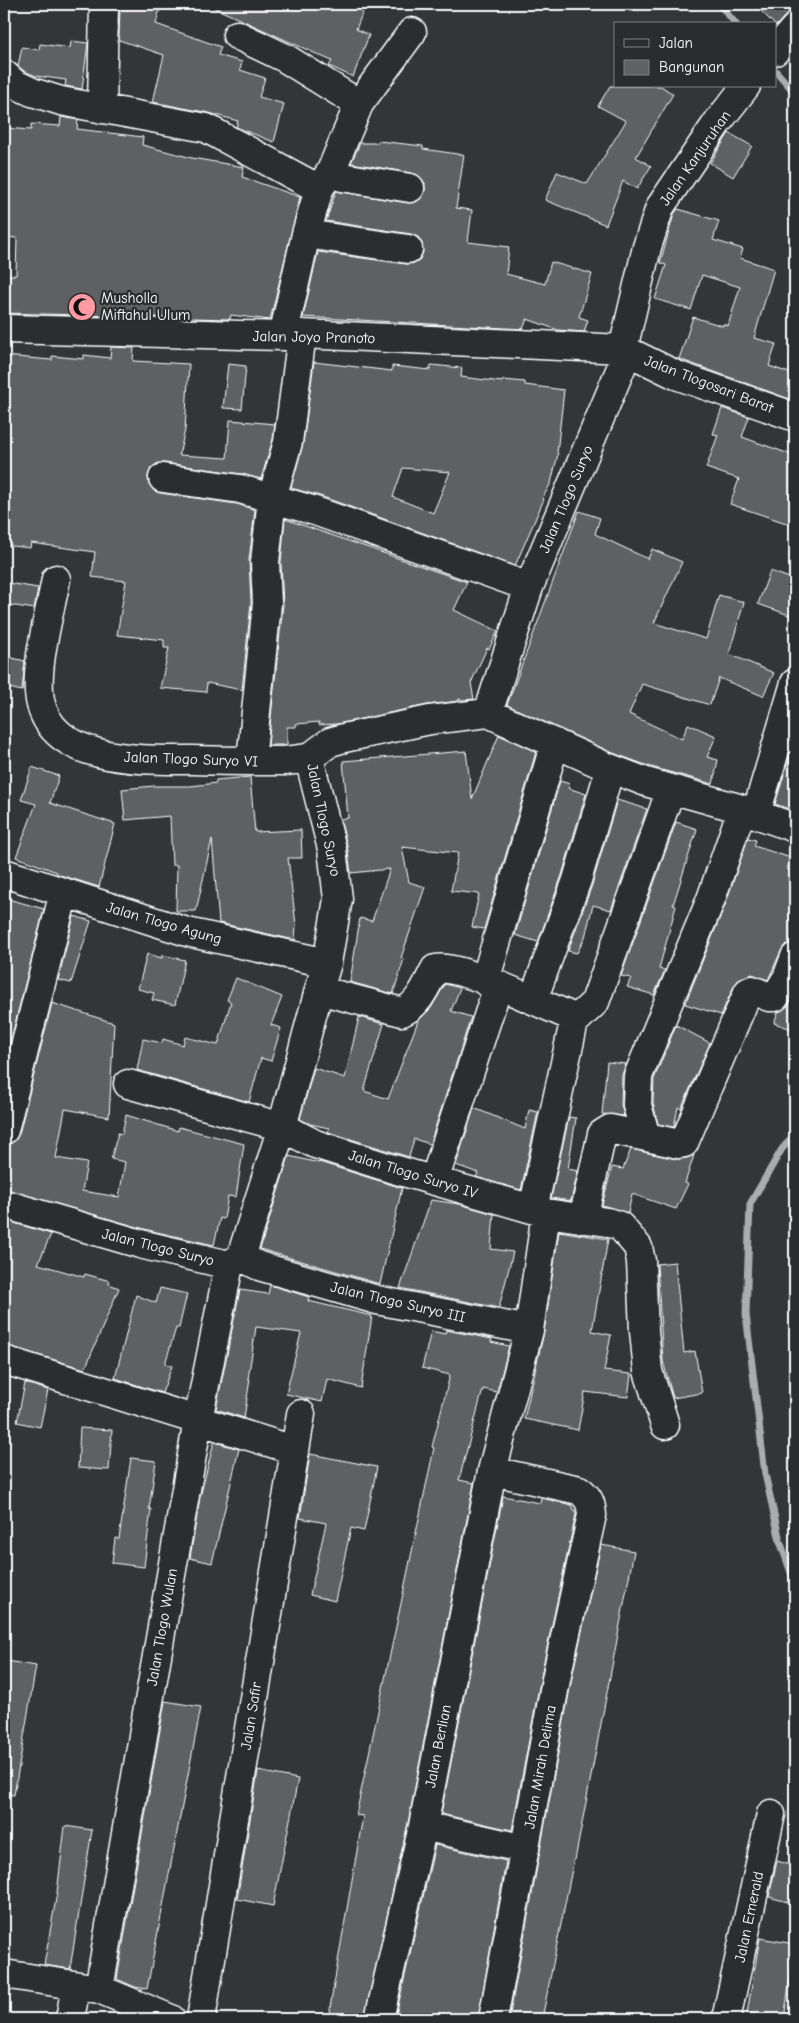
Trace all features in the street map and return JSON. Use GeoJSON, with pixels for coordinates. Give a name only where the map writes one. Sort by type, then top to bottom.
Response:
{"type":"FeatureCollection","features":[{"type":"Feature","properties":{"kind":"street"},"geometry":{"type":"LineString","coordinates":[[102,109],[104,4]]}},
{"type":"Feature","properties":{"kind":"street"},"geometry":{"type":"LineString","coordinates":[[251,761],[267,603],[265,562],[272,498],[288,442],[292,335],[306,234],[325,180],[359,104],[412,32]]}},
{"type":"Feature","properties":{"kind":"street"},"geometry":{"type":"LineString","coordinates":[[238,34],[285,58],[359,104]]}},
{"type":"Feature","properties":{"kind":"street"},"geometry":{"type":"LineString","coordinates":[[4,74],[15,84],[45,96],[102,109],[206,128],[325,180],[342,177],[410,188]]}},
{"type":"Feature","properties":{"kind":"street","name":"Jalan Kanjuruhan"},"geometry":{"type":"LineString","coordinates":[[623,349],[647,247],[660,207],[717,123],[744,88]]}},
{"type":"Feature","properties":{"kind":"street"},"geometry":{"type":"LineString","coordinates":[[306,234],[408,249]]}},
{"type":"Feature","properties":{"kind":"street","name":"Jalan Joyo Pranoto"},"geometry":{"type":"LineString","coordinates":[[4,329],[292,335],[623,349]]}},
{"type":"Feature","properties":{"kind":"street","name":"Jalan Tlogosari Barat"},"geometry":{"type":"LineString","coordinates":[[623,349],[676,374],[795,417]]}},
{"type":"Feature","properties":{"kind":"street","name":"Jalan Tlogo Suryo"},"geometry":{"type":"LineString","coordinates":[[4,1204],[144,1244],[235,1261],[282,1127],[327,963],[336,914],[338,892],[332,849],[309,758],[330,742],[344,738],[430,720],[488,713],[529,587],[621,368],[623,349]]}},
{"type":"Feature","properties":{"kind":"street"},"geometry":{"type":"LineString","coordinates":[[164,478],[240,489],[272,498],[315,511],[529,587]]}},
{"type":"Feature","properties":{"kind":"street","name":"Jalan Tlogo Suryo VI"},"geometry":{"type":"LineString","coordinates":[[56,579],[40,661],[40,698],[46,719],[58,732],[76,745],[99,753],[135,760],[285,761],[309,758]]}},
{"type":"Feature","properties":{"kind":"street"},"geometry":{"type":"LineString","coordinates":[[646,1137],[637,1105],[638,1076],[711,898],[790,718],[795,683]]}},
{"type":"Feature","properties":{"kind":"street"},"geometry":{"type":"LineString","coordinates":[[488,713],[610,768],[795,828]]}},
{"type":"Feature","properties":{"kind":"street"},"geometry":{"type":"LineString","coordinates":[[434,1181],[492,983],[555,743]]}},
{"type":"Feature","properties":{"kind":"street"},"geometry":{"type":"LineString","coordinates":[[533,1000],[577,880],[610,768]]}},
{"type":"Feature","properties":{"kind":"street"},"geometry":{"type":"LineString","coordinates":[[319,990],[402,1012],[414,1004],[436,969],[440,967],[456,970],[492,983],[577,1019],[595,1002],[671,789]]}},
{"type":"Feature","properties":{"kind":"street","name":"Jalan Tlogo Agung"},"geometry":{"type":"LineString","coordinates":[[4,873],[123,913],[187,932],[327,963]]}},
{"type":"Feature","properties":{"kind":"street"},"geometry":{"type":"LineString","coordinates":[[4,1130],[64,892]]}},
{"type":"Feature","properties":{"kind":"street"},"geometry":{"type":"LineString","coordinates":[[583,1218],[602,1134],[610,1129],[679,1144],[685,1142],[748,992],[752,990],[771,998],[775,997],[787,978],[795,957]]}},
{"type":"Feature","properties":{"kind":"street","name":"Jalan Berlian"},"geometry":{"type":"LineString","coordinates":[[380,2019],[423,1826],[492,1471],[529,1330],[540,1211],[574,1022],[577,1019]]}},
{"type":"Feature","properties":{"kind":"street","name":"Jalan Tlogo Suryo IV"},"geometry":{"type":"LineString","coordinates":[[128,1084],[282,1127],[315,1144],[434,1181],[540,1211],[620,1226],[638,1247],[641,1261],[648,1371],[665,1425]]}},
{"type":"Feature","properties":{"kind":"street","name":"Jalan Tlogo Suryo III"},"geometry":{"type":"LineString","coordinates":[[235,1261],[259,1266],[377,1300],[529,1330]]}},
{"type":"Feature","properties":{"kind":"street","name":"Jalan Tlogo Wulan"},"geometry":{"type":"LineString","coordinates":[[70,2019],[88,1988],[198,1420],[235,1261]]}},
{"type":"Feature","properties":{"kind":"street"},"geometry":{"type":"LineString","coordinates":[[4,1360],[294,1450]]}},
{"type":"Feature","properties":{"kind":"street","name":"Jalan Safir"},"geometry":{"type":"LineString","coordinates":[[201,2019],[301,1414]]}},
{"type":"Feature","properties":{"kind":"street","name":"Jalan Mirah Delima"},"geometry":{"type":"LineString","coordinates":[[492,1471],[579,1490],[587,1496],[592,1516],[558,1669],[493,2019]]}},
{"type":"Feature","properties":{"kind":"street","name":"Jalan Emerald"},"geometry":{"type":"LineString","coordinates":[[726,2019],[771,1814]]}},
{"type":"Feature","properties":{"kind":"street"},"geometry":{"type":"LineString","coordinates":[[423,1826],[525,1849]]}},
{"type":"Feature","properties":{"kind":"street"},"geometry":{"type":"LineString","coordinates":[[4,1974],[88,1988],[120,1996],[171,2019]]}},
{"type":"Feature","properties":{"kind":"building"},"geometry":{"type":"Polygon","coordinates":[[[120,4],[161,4],[156,24],[221,47],[218,55],[242,62],[240,70],[265,78],[259,97],[284,104],[274,142],[236,127],[238,121],[153,102],[164,55],[119,40],[120,4]]]}},
{"type":"Feature","properties":{"kind":"building"},"geometry":{"type":"Polygon","coordinates":[[[206,4],[366,4],[356,29],[369,35],[353,77],[329,66],[332,61],[206,4]]]}},
{"type":"Feature","properties":{"kind":"building"},"geometry":{"type":"Polygon","coordinates":[[[754,4],[795,4],[795,13],[789,13],[776,26],[776,22],[772,22],[754,4]]]}},
{"type":"Feature","properties":{"kind":"building"},"geometry":{"type":"Polygon","coordinates":[[[71,41],[88,43],[82,89],[65,86],[66,80],[36,76],[18,66],[22,47],[39,50],[40,44],[70,48],[71,41]]]}},
{"type":"Feature","properties":{"kind":"building"},"geometry":{"type":"Polygon","coordinates":[[[610,86],[614,86],[614,88],[664,88],[673,94],[636,157],[651,166],[637,189],[623,181],[606,225],[545,200],[557,172],[587,184],[626,121],[598,106],[610,86]]]}},
{"type":"Feature","properties":{"kind":"building"},"geometry":{"type":"Polygon","coordinates":[[[61,117],[78,120],[77,129],[143,137],[142,145],[192,158],[244,167],[242,177],[300,197],[270,320],[231,315],[230,319],[4,313],[4,275],[16,275],[17,238],[4,237],[4,128],[31,130],[31,124],[60,126],[61,117]]]}},
{"type":"Feature","properties":{"kind":"building"},"geometry":{"type":"Polygon","coordinates":[[[729,133],[752,146],[733,177],[710,163],[729,133]]]}},
{"type":"Feature","properties":{"kind":"building"},"geometry":{"type":"Polygon","coordinates":[[[378,141],[423,146],[423,149],[464,155],[456,208],[472,210],[468,242],[509,247],[506,274],[545,284],[551,262],[592,274],[579,317],[588,320],[584,332],[558,330],[527,319],[523,329],[303,317],[318,252],[406,264],[414,263],[420,259],[423,252],[422,243],[418,237],[411,234],[326,221],[336,191],[408,203],[416,202],[422,197],[425,191],[425,183],[419,176],[412,173],[351,163],[360,143],[378,143],[378,141]]]}},
{"type":"Feature","properties":{"kind":"building"},"geometry":{"type":"Polygon","coordinates":[[[678,209],[719,221],[713,240],[743,249],[740,258],[774,269],[754,338],[776,344],[769,366],[795,375],[795,401],[679,359],[693,317],[728,326],[740,287],[702,275],[691,310],[655,299],[666,265],[660,263],[674,214],[678,209]]]}},
{"type":"Feature","properties":{"kind":"building"},"geometry":{"type":"Polygon","coordinates":[[[111,347],[134,348],[133,361],[189,364],[185,430],[179,455],[227,458],[230,420],[275,424],[273,439],[261,479],[242,474],[165,463],[158,463],[151,468],[148,476],[149,484],[154,491],[160,493],[237,504],[255,510],[249,560],[251,603],[242,690],[207,683],[206,692],[160,688],[169,648],[164,648],[164,640],[117,635],[126,581],[92,577],[95,552],[31,543],[30,548],[4,545],[4,356],[52,360],[52,356],[84,359],[84,355],[110,358],[111,347]]]}},
{"type":"Feature","properties":{"kind":"building"},"geometry":{"type":"Polygon","coordinates":[[[314,362],[392,371],[392,366],[430,370],[431,365],[462,368],[461,377],[502,382],[503,380],[525,382],[525,385],[564,390],[558,454],[551,483],[542,499],[544,499],[515,566],[320,496],[291,488],[303,444],[314,362]],[[403,468],[393,497],[433,513],[450,472],[403,468]]]}},
{"type":"Feature","properties":{"kind":"building"},"geometry":{"type":"Polygon","coordinates":[[[228,364],[246,366],[242,409],[223,408],[228,364]]]}},
{"type":"Feature","properties":{"kind":"building"},"geometry":{"type":"Polygon","coordinates":[[[722,408],[749,417],[742,437],[795,456],[795,526],[730,504],[739,479],[706,468],[718,435],[713,434],[722,408]]]}},
{"type":"Feature","properties":{"kind":"building"},"geometry":{"type":"Polygon","coordinates":[[[579,511],[600,518],[595,534],[648,559],[652,549],[682,562],[654,623],[706,639],[719,595],[744,602],[729,654],[774,673],[763,696],[719,678],[710,705],[642,684],[629,714],[682,739],[688,724],[716,736],[707,757],[718,760],[713,784],[651,767],[613,753],[507,705],[579,511]]]}},
{"type":"Feature","properties":{"kind":"building"},"geometry":{"type":"Polygon","coordinates":[[[285,519],[467,582],[454,610],[498,631],[489,649],[487,648],[471,683],[474,699],[459,699],[459,701],[427,705],[337,724],[319,725],[319,722],[296,724],[296,727],[287,727],[287,745],[268,745],[283,605],[281,562],[285,519]]]}},
{"type":"Feature","properties":{"kind":"building"},"geometry":{"type":"Polygon","coordinates":[[[770,571],[795,580],[795,617],[758,604],[770,571]]]}},
{"type":"Feature","properties":{"kind":"building"},"geometry":{"type":"Polygon","coordinates":[[[8,583],[38,588],[34,609],[4,604],[8,583]]]}},
{"type":"Feature","properties":{"kind":"building"},"geometry":{"type":"Polygon","coordinates":[[[4,656],[25,661],[22,691],[4,687],[4,656]]]}},
{"type":"Feature","properties":{"kind":"building"},"geometry":{"type":"Polygon","coordinates":[[[499,735],[536,752],[484,929],[472,927],[479,894],[451,891],[458,853],[402,847],[409,882],[425,887],[401,958],[404,959],[393,994],[350,982],[360,918],[372,921],[390,869],[351,873],[347,845],[340,819],[348,818],[343,761],[466,751],[472,799],[499,735]]]}},
{"type":"Feature","properties":{"kind":"building"},"geometry":{"type":"Polygon","coordinates":[[[795,739],[795,811],[775,804],[795,739]]]}},
{"type":"Feature","properties":{"kind":"building"},"geometry":{"type":"Polygon","coordinates":[[[32,767],[59,776],[50,803],[115,824],[99,887],[57,874],[57,872],[16,857],[36,804],[21,800],[32,767]]]}},
{"type":"Feature","properties":{"kind":"building"},"geometry":{"type":"Polygon","coordinates":[[[250,777],[255,832],[301,830],[302,858],[288,858],[296,925],[295,940],[219,923],[212,839],[196,911],[176,911],[177,865],[172,865],[170,816],[125,820],[122,789],[154,786],[191,786],[216,783],[216,780],[250,777]]]}},
{"type":"Feature","properties":{"kind":"building"},"geometry":{"type":"Polygon","coordinates":[[[560,781],[570,784],[568,788],[586,794],[562,875],[538,942],[515,935],[560,781]]]}},
{"type":"Feature","properties":{"kind":"building"},"geometry":{"type":"Polygon","coordinates":[[[617,800],[647,809],[611,910],[593,905],[585,937],[577,953],[568,951],[592,885],[617,800]]]}},
{"type":"Feature","properties":{"kind":"building"},"geometry":{"type":"Polygon","coordinates":[[[676,822],[697,829],[673,905],[676,906],[659,969],[665,970],[654,995],[627,987],[631,978],[621,976],[676,822]]]}},
{"type":"Feature","properties":{"kind":"building"},"geometry":{"type":"Polygon","coordinates":[[[748,838],[756,840],[754,846],[791,858],[787,869],[795,872],[795,931],[791,942],[785,945],[781,951],[768,980],[752,974],[740,978],[734,986],[721,1015],[685,1004],[725,905],[748,838]]]}},
{"type":"Feature","properties":{"kind":"building"},"geometry":{"type":"Polygon","coordinates":[[[8,899],[44,909],[4,1067],[4,915],[8,899]]]}},
{"type":"Feature","properties":{"kind":"building"},"geometry":{"type":"Polygon","coordinates":[[[74,916],[91,921],[71,983],[58,980],[74,916]]]}},
{"type":"Feature","properties":{"kind":"building"},"geometry":{"type":"Polygon","coordinates":[[[147,954],[162,958],[162,955],[185,960],[175,1005],[152,1000],[154,993],[138,989],[147,954]]]}},
{"type":"Feature","properties":{"kind":"building"},"geometry":{"type":"Polygon","coordinates":[[[236,978],[282,997],[271,1025],[281,1028],[271,1061],[261,1058],[249,1102],[137,1070],[143,1039],[162,1043],[163,1039],[183,1045],[185,1037],[218,1045],[231,1002],[227,1000],[236,978]]]}},
{"type":"Feature","properties":{"kind":"building"},"geometry":{"type":"Polygon","coordinates":[[[445,984],[460,988],[451,1011],[471,1017],[430,1144],[414,1139],[409,1157],[328,1132],[329,1128],[310,1124],[300,1119],[314,1068],[345,1078],[359,1017],[384,1024],[364,1091],[388,1099],[418,1021],[431,1008],[445,984]]]}},
{"type":"Feature","properties":{"kind":"building"},"geometry":{"type":"Polygon","coordinates":[[[795,994],[795,1030],[774,1023],[778,1012],[788,1006],[795,994]]]}},
{"type":"Feature","properties":{"kind":"building"},"geometry":{"type":"Polygon","coordinates":[[[52,1003],[114,1023],[109,1117],[65,1109],[56,1158],[87,1163],[82,1191],[119,1197],[125,1162],[111,1159],[118,1133],[122,1134],[126,1115],[178,1131],[179,1127],[244,1144],[236,1197],[228,1196],[224,1219],[220,1218],[214,1245],[148,1230],[4,1189],[4,1145],[15,1141],[19,1134],[52,1003]]]}},
{"type":"Feature","properties":{"kind":"building"},"geometry":{"type":"Polygon","coordinates":[[[676,1025],[710,1043],[681,1109],[678,1107],[674,1127],[658,1124],[653,1103],[654,1079],[676,1025]]]}},
{"type":"Feature","properties":{"kind":"building"},"geometry":{"type":"Polygon","coordinates":[[[607,1062],[626,1064],[622,1075],[621,1104],[624,1116],[602,1114],[607,1062]]]}},
{"type":"Feature","properties":{"kind":"building"},"geometry":{"type":"Polygon","coordinates":[[[474,1108],[525,1129],[529,1110],[538,1112],[521,1190],[476,1177],[478,1173],[456,1165],[474,1108]]]}},
{"type":"Feature","properties":{"kind":"building"},"geometry":{"type":"Polygon","coordinates":[[[569,1117],[576,1118],[568,1169],[578,1171],[571,1201],[551,1198],[569,1117]]]}},
{"type":"Feature","properties":{"kind":"building"},"geometry":{"type":"Polygon","coordinates":[[[631,1149],[676,1159],[694,1155],[685,1183],[688,1184],[676,1209],[632,1194],[628,1213],[602,1205],[612,1167],[623,1169],[631,1149]]]}},
{"type":"Feature","properties":{"kind":"building"},"geometry":{"type":"Polygon","coordinates":[[[289,1156],[319,1162],[402,1188],[380,1284],[260,1249],[289,1156]]]}},
{"type":"Feature","properties":{"kind":"building"},"geometry":{"type":"Polygon","coordinates":[[[431,1200],[459,1204],[494,1214],[491,1249],[513,1252],[499,1308],[400,1288],[431,1200]]]}},
{"type":"Feature","properties":{"kind":"building"},"geometry":{"type":"Polygon","coordinates":[[[4,1220],[51,1234],[38,1264],[84,1277],[85,1274],[110,1281],[109,1284],[119,1288],[85,1369],[4,1345],[4,1220]]]}},
{"type":"Feature","properties":{"kind":"building"},"geometry":{"type":"Polygon","coordinates":[[[559,1231],[608,1239],[592,1331],[611,1335],[604,1371],[631,1374],[628,1397],[585,1392],[578,1430],[524,1419],[544,1332],[559,1231]]]}},
{"type":"Feature","properties":{"kind":"building"},"geometry":{"type":"Polygon","coordinates":[[[675,1262],[684,1353],[695,1351],[702,1393],[673,1398],[663,1361],[657,1264],[675,1262]]]}},
{"type":"Feature","properties":{"kind":"building"},"geometry":{"type":"Polygon","coordinates":[[[270,1285],[309,1297],[308,1301],[372,1316],[361,1388],[327,1379],[322,1402],[286,1394],[301,1333],[256,1327],[244,1418],[216,1409],[240,1290],[268,1294],[270,1285]]]}},
{"type":"Feature","properties":{"kind":"building"},"geometry":{"type":"Polygon","coordinates":[[[160,1288],[187,1294],[179,1328],[176,1328],[165,1364],[172,1366],[162,1393],[115,1378],[136,1295],[156,1303],[160,1288]]]}},
{"type":"Feature","properties":{"kind":"building"},"geometry":{"type":"Polygon","coordinates":[[[446,1330],[492,1339],[491,1342],[509,1346],[497,1392],[483,1389],[459,1480],[474,1483],[408,1823],[364,2019],[328,2019],[363,1816],[356,1815],[434,1448],[432,1447],[450,1375],[422,1368],[431,1331],[445,1334],[446,1330]]]}},
{"type":"Feature","properties":{"kind":"building"},"geometry":{"type":"Polygon","coordinates":[[[25,1383],[48,1390],[40,1427],[17,1422],[25,1383]]]}},
{"type":"Feature","properties":{"kind":"building"},"geometry":{"type":"Polygon","coordinates":[[[80,1428],[112,1430],[109,1470],[78,1468],[80,1428]]]}},
{"type":"Feature","properties":{"kind":"building"},"geometry":{"type":"Polygon","coordinates":[[[214,1442],[239,1449],[212,1563],[190,1558],[200,1497],[214,1442]]]}},
{"type":"Feature","properties":{"kind":"building"},"geometry":{"type":"Polygon","coordinates":[[[310,1454],[377,1467],[364,1531],[351,1528],[335,1601],[310,1595],[326,1523],[300,1518],[310,1454]]]}},
{"type":"Feature","properties":{"kind":"building"},"geometry":{"type":"Polygon","coordinates":[[[131,1458],[156,1461],[149,1509],[151,1509],[144,1567],[112,1563],[115,1538],[119,1539],[131,1458]]]}},
{"type":"Feature","properties":{"kind":"building"},"geometry":{"type":"Polygon","coordinates":[[[503,1496],[540,1503],[541,1498],[572,1505],[576,1514],[543,1666],[512,1830],[441,1814],[503,1496]]]}},
{"type":"Feature","properties":{"kind":"building"},"geometry":{"type":"Polygon","coordinates":[[[601,1545],[634,1551],[575,1860],[542,2019],[509,2019],[573,1672],[601,1545]]]}},
{"type":"Feature","properties":{"kind":"building"},"geometry":{"type":"Polygon","coordinates":[[[7,1661],[36,1666],[14,1795],[4,1794],[4,1682],[7,1661]]]}},
{"type":"Feature","properties":{"kind":"building"},"geometry":{"type":"Polygon","coordinates":[[[165,1701],[201,1707],[147,1989],[135,1987],[117,1979],[165,1701]]]}},
{"type":"Feature","properties":{"kind":"building"},"geometry":{"type":"Polygon","coordinates":[[[258,1771],[298,1779],[273,1906],[237,1899],[258,1771]]]}},
{"type":"Feature","properties":{"kind":"building"},"geometry":{"type":"Polygon","coordinates":[[[65,1826],[92,1830],[70,1969],[44,1965],[57,1893],[65,1826]]]}},
{"type":"Feature","properties":{"kind":"building"},"geometry":{"type":"Polygon","coordinates":[[[435,1845],[506,1861],[478,2019],[395,2019],[435,1845]]]}},
{"type":"Feature","properties":{"kind":"building"},"geometry":{"type":"Polygon","coordinates":[[[777,1861],[795,1866],[795,1904],[769,1897],[777,1861]]]}},
{"type":"Feature","properties":{"kind":"building"},"geometry":{"type":"Polygon","coordinates":[[[760,1938],[795,1944],[784,2019],[747,2013],[760,1938]]]}},
{"type":"Feature","properties":{"kind":"waterway"},"geometry":{"type":"LineString","coordinates":[[719,4],[734,22]]}},
{"type":"Feature","properties":{"kind":"waterway"},"geometry":{"type":"LineString","coordinates":[[776,71],[795,93]]}},
{"type":"Feature","properties":{"kind":"waterway"},"geometry":{"type":"LineString","coordinates":[[795,1134],[782,1149],[750,1204],[746,1314],[765,1474],[780,1541],[795,1584]]}},
{"type":"Feature","properties":{"kind":"place","name":"Musholla Miftahul Ulum"},"geometry":{"type":"Point","coordinates":[82,307]}}]}
